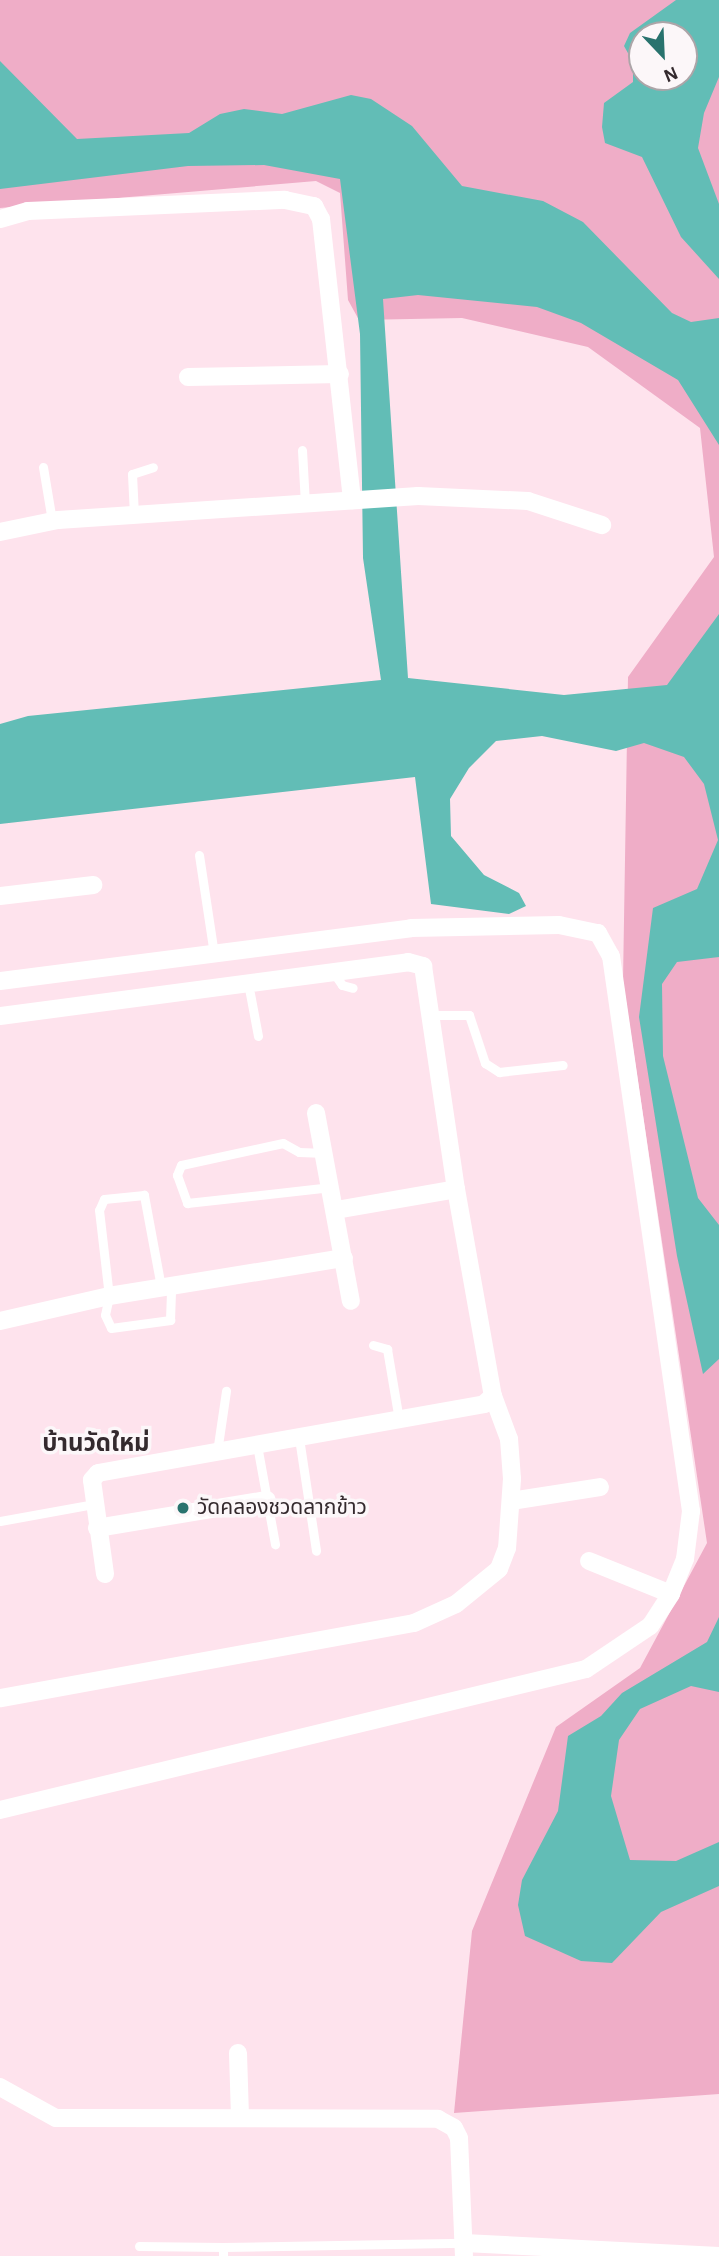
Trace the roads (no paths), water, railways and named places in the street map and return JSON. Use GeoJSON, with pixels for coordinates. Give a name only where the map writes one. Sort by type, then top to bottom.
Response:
{"type":"FeatureCollection","features":[{"type":"Feature","properties":{"kind":"street"},"geometry":{"type":"LineString","coordinates":[[0,219],[28,211],[285,200],[314,206],[321,219],[356,500]]}},
{"type":"Feature","properties":{"kind":"street"},"geometry":{"type":"LineString","coordinates":[[188,377],[340,374]]}},
{"type":"Feature","properties":{"kind":"street"},"geometry":{"type":"LineString","coordinates":[[0,532],[52,521],[418,496],[528,501],[602,525]]}},
{"type":"Feature","properties":{"kind":"street"},"geometry":{"type":"LineString","coordinates":[[0,896],[93,885]]}},
{"type":"Feature","properties":{"kind":"street"},"geometry":{"type":"LineString","coordinates":[[0,981],[438,928],[586,927],[607,945],[691,1511],[685,1559],[671,1594],[650,1626],[586,1669],[0,1810]]}},
{"type":"Feature","properties":{"kind":"street"},"geometry":{"type":"LineString","coordinates":[[0,1016],[418,962],[426,975],[456,1189],[493,1396],[509,1438],[510,1501],[507,1548],[499,1569],[456,1604],[414,1623],[0,1698]]}},
{"type":"Feature","properties":{"kind":"street"},"geometry":{"type":"LineString","coordinates":[[316,1113],[351,1301]]}},
{"type":"Feature","properties":{"kind":"street"},"geometry":{"type":"LineString","coordinates":[[336,1210],[456,1189]]}},
{"type":"Feature","properties":{"kind":"street"},"geometry":{"type":"LineString","coordinates":[[0,1321],[109,1296],[344,1258]]}},
{"type":"Feature","properties":{"kind":"street"},"geometry":{"type":"LineString","coordinates":[[105,1574],[92,1480],[98,1474],[484,1404],[493,1396]]}},
{"type":"Feature","properties":{"kind":"street"},"geometry":{"type":"LineString","coordinates":[[510,1501],[600,1487]]}},
{"type":"Feature","properties":{"kind":"street"},"geometry":{"type":"LineString","coordinates":[[97,1528],[267,1500]]}},
{"type":"Feature","properties":{"kind":"street"},"geometry":{"type":"LineString","coordinates":[[589,1562],[671,1594]]}},
{"type":"Feature","properties":{"kind":"street"},"geometry":{"type":"LineString","coordinates":[[238,2053],[240,2118]]}},
{"type":"Feature","properties":{"kind":"street"},"geometry":{"type":"LineString","coordinates":[[0,2087],[56,2118],[438,2119],[454,2128],[459,2138],[464,2250],[719,2256]]}},
{"type":"Feature","properties":{"kind":"lane"},"geometry":{"type":"LineString","coordinates":[[302,450],[305,503]]}},
{"type":"Feature","properties":{"kind":"lane"},"geometry":{"type":"LineString","coordinates":[[43,467],[52,521]]}},
{"type":"Feature","properties":{"kind":"lane"},"geometry":{"type":"LineString","coordinates":[[134,515],[132,474],[153,467]]}},
{"type":"Feature","properties":{"kind":"lane"},"geometry":{"type":"LineString","coordinates":[[199,855],[214,954]]}},
{"type":"Feature","properties":{"kind":"lane"},"geometry":{"type":"LineString","coordinates":[[333,972],[342,985],[353,988]]}},
{"type":"Feature","properties":{"kind":"lane"},"geometry":{"type":"LineString","coordinates":[[248,983],[258,1037]]}},
{"type":"Feature","properties":{"kind":"lane"},"geometry":{"type":"LineString","coordinates":[[432,1015],[469,1016],[485,1063],[499,1072],[562,1065]]}},
{"type":"Feature","properties":{"kind":"lane"},"geometry":{"type":"LineString","coordinates":[[325,1153],[299,1152],[283,1143],[181,1165],[177,1175],[184,1201],[191,1204],[331,1187]]}},
{"type":"Feature","properties":{"kind":"lane"},"geometry":{"type":"LineString","coordinates":[[135,1192],[146,1201],[166,1286],[170,1320],[119,1330],[106,1321],[109,1296],[101,1202],[135,1192]]}},
{"type":"Feature","properties":{"kind":"lane"},"geometry":{"type":"LineString","coordinates":[[373,1345],[387,1349],[399,1420]]}},
{"type":"Feature","properties":{"kind":"lane"},"geometry":{"type":"LineString","coordinates":[[217,1453],[226,1391]]}},
{"type":"Feature","properties":{"kind":"lane"},"geometry":{"type":"LineString","coordinates":[[299,1438],[316,1550]]}},
{"type":"Feature","properties":{"kind":"lane"},"geometry":{"type":"LineString","coordinates":[[257,1446],[275,1544]]}},
{"type":"Feature","properties":{"kind":"lane"},"geometry":{"type":"LineString","coordinates":[[0,1521],[94,1504]]}},
{"type":"Feature","properties":{"kind":"lane"},"geometry":{"type":"LineString","coordinates":[[139,2246],[223,2251],[464,2250]]}},
{"type":"Feature","properties":{"kind":"place","name":"วัดคลองชวดลากข้าว"},"geometry":{"type":"Point","coordinates":[183,1508]}},
{"type":"Feature","properties":{"kind":"district","name":"บ้านวัดใหม่"},"geometry":{"type":"Point","coordinates":[96,1445]}}]}
